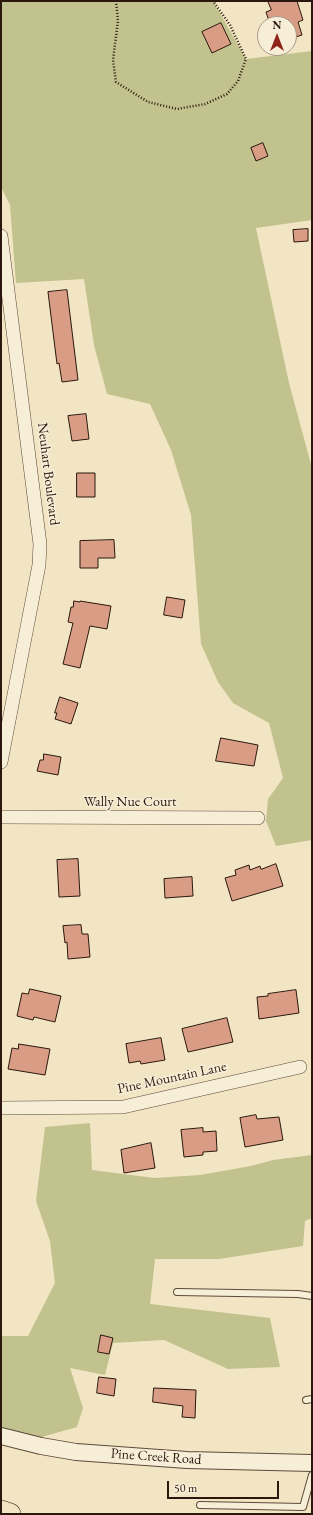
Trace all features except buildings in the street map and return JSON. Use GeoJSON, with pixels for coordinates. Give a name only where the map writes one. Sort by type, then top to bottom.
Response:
{"type":"FeatureCollection","features":[{"type":"Feature","properties":{"kind":"highway"},"geometry":{"type":"LineString","coordinates":[[1,1511],[10,1514]]}},
{"type":"Feature","properties":{"kind":"street","name":"Neuhart Boulevard"},"geometry":{"type":"LineString","coordinates":[[1,236],[40,544],[39,566],[1,762]]}},
{"type":"Feature","properties":{"kind":"street","name":"Wally Nue Court"},"geometry":{"type":"LineString","coordinates":[[1,817],[258,818]]}},
{"type":"Feature","properties":{"kind":"street","name":"Pine Mountain Lane"},"geometry":{"type":"LineString","coordinates":[[1,1108],[123,1107],[300,1067]]}},
{"type":"Feature","properties":{"kind":"street","name":"Pine Creek Road"},"geometry":{"type":"LineString","coordinates":[[1,1436],[41,1446],[76,1452],[187,1460],[312,1463]]}},
{"type":"Feature","properties":{"kind":"lane"},"geometry":{"type":"LineString","coordinates":[[177,1292],[298,1294],[312,1296]]}},
{"type":"Feature","properties":{"kind":"lane"},"geometry":{"type":"LineString","coordinates":[[200,1505],[303,1507],[312,1475]]}},
{"type":"Feature","properties":{"kind":"path"},"geometry":{"type":"LineString","coordinates":[[116,1],[118,21],[113,60],[116,82],[148,102],[177,109],[205,104],[227,94],[238,81],[246,59],[230,25],[213,1]]}},
{"type":"Feature","properties":{"kind":"green space"},"geometry":{"type":"Polygon","coordinates":[[[1,1],[213,1],[246,59],[271,56],[297,56],[297,53],[312,51],[312,220],[256,228],[289,383],[312,468],[312,840],[276,846],[266,821],[268,799],[283,778],[269,723],[233,703],[218,682],[201,644],[191,515],[171,450],[150,404],[107,394],[94,345],[84,279],[16,283],[10,205],[1,187],[1,1]]]}},
{"type":"Feature","properties":{"kind":"green space"},"geometry":{"type":"Polygon","coordinates":[[[90,1123],[92,1170],[154,1178],[200,1175],[251,1166],[273,1160],[312,1155],[312,1218],[305,1221],[303,1246],[219,1259],[155,1259],[150,1304],[270,1318],[280,1367],[228,1369],[164,1340],[113,1343],[105,1375],[70,1368],[83,1408],[77,1427],[24,1442],[1,1436],[1,1336],[28,1336],[55,1283],[50,1241],[36,1201],[45,1127],[90,1123]]]}}]}
